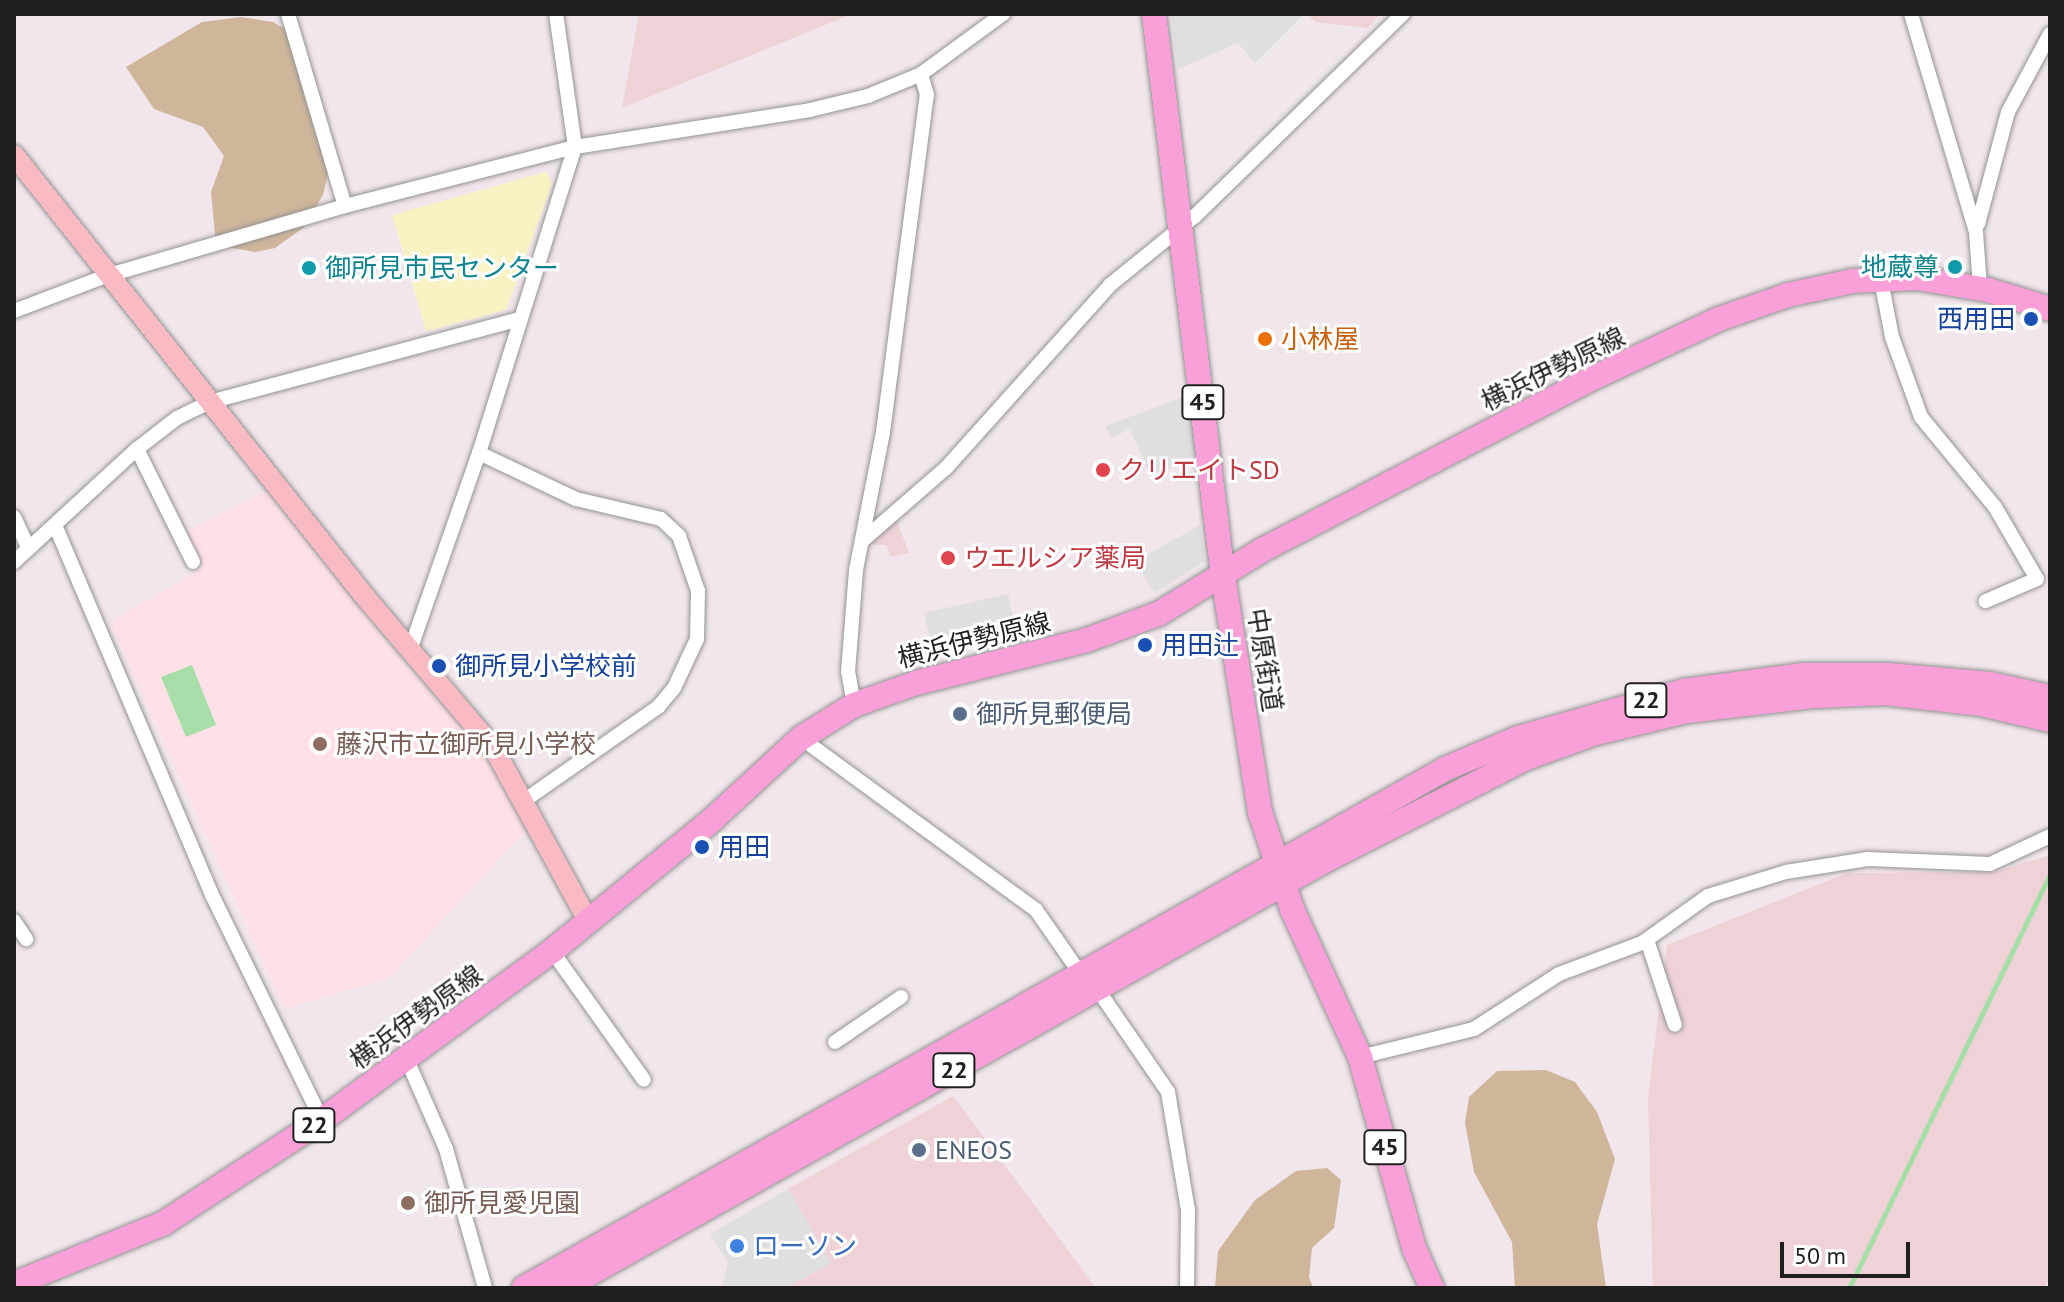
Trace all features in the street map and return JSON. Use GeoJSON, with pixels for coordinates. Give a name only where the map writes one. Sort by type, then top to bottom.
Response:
{"type":"FeatureCollection","features":[{"type":"Feature","properties":{"kind":"main road","name":"中原街道"},"geometry":{"type":"LineString","coordinates":[[1154,14],[1223,576],[1260,812],[1279,875],[1360,1057],[1414,1248],[1432,1288]]}},
{"type":"Feature","properties":{"kind":"main road","name":"横浜伊勢原線"},"geometry":{"type":"LineString","coordinates":[[14,1284],[164,1223],[322,1120],[552,951],[801,738],[854,705],[916,683],[1122,629],[1223,576],[1358,498],[1719,319],[1788,295],[1881,280],[1917,278],[1980,288],[2050,309]]}},
{"type":"Feature","properties":{"kind":"main road","name":"22"},"geometry":{"type":"LineString","coordinates":[[564,1288],[1098,990],[1445,769],[1503,744],[1595,713],[1684,691],[1804,675],[1888,675],[1990,684],[2050,697]]}},
{"type":"Feature","properties":{"kind":"main road","name":"22"},"geometry":{"type":"LineString","coordinates":[[524,1288],[1080,973],[1524,759],[1596,733],[1687,711],[1885,693],[1981,704],[2050,720]]}},
{"type":"Feature","properties":{"kind":"street"},"geometry":{"type":"LineString","coordinates":[[288,14],[345,206]]}},
{"type":"Feature","properties":{"kind":"street"},"geometry":{"type":"LineString","coordinates":[[410,650],[479,453],[575,147],[556,14]]}},
{"type":"Feature","properties":{"kind":"street"},"geometry":{"type":"LineString","coordinates":[[14,311],[109,275],[345,206],[575,147],[810,110],[921,74],[1003,14]]}},
{"type":"Feature","properties":{"kind":"street"},"geometry":{"type":"LineString","coordinates":[[862,541],[946,468],[1110,285],[1182,228],[1403,14]]}},
{"type":"Feature","properties":{"kind":"street"},"geometry":{"type":"LineString","coordinates":[[1911,14],[1976,232],[1980,288]]}},
{"type":"Feature","properties":{"kind":"street"},"geometry":{"type":"LineString","coordinates":[[1976,232],[2008,112],[2050,34]]}},
{"type":"Feature","properties":{"kind":"street"},"geometry":{"type":"LineString","coordinates":[[854,705],[848,672],[862,541],[883,432],[927,95],[921,74]]}},
{"type":"Feature","properties":{"kind":"street"},"geometry":{"type":"LineString","coordinates":[[14,155],[410,650],[493,747],[589,922]]}},
{"type":"Feature","properties":{"kind":"street"},"geometry":{"type":"LineString","coordinates":[[1881,280],[1892,337],[1921,417],[1995,507],[2037,579],[1986,601]]}},
{"type":"Feature","properties":{"kind":"street"},"geometry":{"type":"LineString","coordinates":[[14,562],[137,449],[177,418],[210,402],[519,319]]}},
{"type":"Feature","properties":{"kind":"street"},"geometry":{"type":"LineString","coordinates":[[137,449],[193,562]]}},
{"type":"Feature","properties":{"kind":"street"},"geometry":{"type":"LineString","coordinates":[[479,453],[576,499],[661,519],[679,536],[698,591],[697,639],[674,688],[658,707],[524,801]]}},
{"type":"Feature","properties":{"kind":"street"},"geometry":{"type":"LineString","coordinates":[[14,517],[29,549]]}},
{"type":"Feature","properties":{"kind":"street"},"geometry":{"type":"LineString","coordinates":[[55,525],[213,897],[322,1120]]}},
{"type":"Feature","properties":{"kind":"street"},"geometry":{"type":"LineString","coordinates":[[801,738],[1036,910],[1080,973]]}},
{"type":"Feature","properties":{"kind":"street"},"geometry":{"type":"LineString","coordinates":[[1360,1057],[1474,1029],[1559,974],[1647,940],[1708,896],[1786,872],[1868,859],[1990,864],[2050,836]]}},
{"type":"Feature","properties":{"kind":"street"},"geometry":{"type":"LineString","coordinates":[[14,921],[26,939]]}},
{"type":"Feature","properties":{"kind":"street"},"geometry":{"type":"LineString","coordinates":[[1647,940],[1675,1025]]}},
{"type":"Feature","properties":{"kind":"street"},"geometry":{"type":"LineString","coordinates":[[552,951],[644,1080]]}},
{"type":"Feature","properties":{"kind":"street"},"geometry":{"type":"LineString","coordinates":[[1098,990],[1168,1092],[1188,1210],[1187,1288]]}},
{"type":"Feature","properties":{"kind":"street"},"geometry":{"type":"LineString","coordinates":[[835,1042],[901,997]]}},
{"type":"Feature","properties":{"kind":"street"},"geometry":{"type":"LineString","coordinates":[[407,1060],[446,1149],[485,1288]]}},
{"type":"Feature","properties":{"kind":"shaded area"},"geometry":{"type":"Polygon","coordinates":[[[639,14],[852,14],[622,108],[639,14]]]}},
{"type":"Feature","properties":{"kind":"shaded area"},"geometry":{"type":"Polygon","coordinates":[[[1171,14],[1303,15],[1255,63],[1238,43],[1178,69],[1171,14]]]}},
{"type":"Feature","properties":{"kind":"shaded area"},"geometry":{"type":"Polygon","coordinates":[[[1308,14],[1380,14],[1368,28],[1315,22],[1308,14]]]}},
{"type":"Feature","properties":{"kind":"shaded area"},"geometry":{"type":"Polygon","coordinates":[[[241,17],[273,22],[297,36],[330,165],[323,195],[303,228],[275,248],[255,252],[216,245],[211,192],[224,156],[203,127],[154,109],[126,67],[202,22],[241,17]]]}},
{"type":"Feature","properties":{"kind":"shaded area"},"geometry":{"type":"Polygon","coordinates":[[[546,172],[552,184],[506,310],[426,331],[392,215],[546,172]]]}},
{"type":"Feature","properties":{"kind":"shaded area"},"geometry":{"type":"Polygon","coordinates":[[[1188,395],[1197,454],[1151,478],[1130,429],[1111,438],[1106,426],[1188,395]]]}},
{"type":"Feature","properties":{"kind":"shaded area","name":"藤沢市立御所見小学校"},"geometry":{"type":"Polygon","coordinates":[[[267,490],[404,663],[466,731],[530,826],[389,978],[284,1009],[110,622],[203,568],[187,531],[267,490]]]}},
{"type":"Feature","properties":{"kind":"shaded area"},"geometry":{"type":"Polygon","coordinates":[[[896,519],[909,553],[891,557],[886,545],[863,544],[896,519]]]}},
{"type":"Feature","properties":{"kind":"shaded area"},"geometry":{"type":"Polygon","coordinates":[[[1200,525],[1205,561],[1154,593],[1135,562],[1200,525]]]}},
{"type":"Feature","properties":{"kind":"shaded area"},"geometry":{"type":"Polygon","coordinates":[[[1008,594],[1018,639],[995,650],[986,650],[981,641],[933,652],[924,613],[1008,594]]]}},
{"type":"Feature","properties":{"kind":"shaded area"},"geometry":{"type":"Polygon","coordinates":[[[192,665],[216,725],[186,737],[161,677],[192,665]]]}},
{"type":"Feature","properties":{"kind":"shaded area"},"geometry":{"type":"Polygon","coordinates":[[[2050,855],[2050,1277],[2044,1288],[1653,1288],[1648,1097],[1667,945],[1847,873],[1994,872],[2050,855]]]}},
{"type":"Feature","properties":{"kind":"shaded area"},"geometry":{"type":"Polygon","coordinates":[[[1546,1070],[1575,1082],[1597,1112],[1615,1159],[1597,1224],[1606,1288],[1515,1288],[1512,1242],[1474,1172],[1465,1123],[1469,1097],[1497,1071],[1546,1070]]]}},
{"type":"Feature","properties":{"kind":"shaded area"},"geometry":{"type":"Polygon","coordinates":[[[953,1096],[1096,1288],[786,1288],[831,1263],[788,1189],[953,1096]]]}},
{"type":"Feature","properties":{"kind":"shaded area"},"geometry":{"type":"Polygon","coordinates":[[[1327,1168],[1341,1180],[1334,1228],[1312,1248],[1309,1277],[1313,1288],[1215,1288],[1218,1251],[1255,1200],[1296,1171],[1327,1168]]]}},
{"type":"Feature","properties":{"kind":"shaded area"},"geometry":{"type":"Polygon","coordinates":[[[788,1189],[831,1263],[786,1288],[722,1288],[728,1262],[710,1234],[788,1189]]]}},
{"type":"Feature","properties":{"kind":"waterway"},"geometry":{"type":"LineString","coordinates":[[1849,1288],[2050,874]]}},
{"type":"Feature","properties":{"kind":"place","name":"地蔵尊"},"geometry":{"type":"Point","coordinates":[1955,267]}},
{"type":"Feature","properties":{"kind":"place","name":"御所見市民センター"},"geometry":{"type":"Point","coordinates":[309,268]}},
{"type":"Feature","properties":{"kind":"place","name":"西用田"},"geometry":{"type":"Point","coordinates":[2031,319]}},
{"type":"Feature","properties":{"kind":"place","name":"小林屋"},"geometry":{"type":"Point","coordinates":[1265,339]}},
{"type":"Feature","properties":{"kind":"place","name":"クリエイトSD"},"geometry":{"type":"Point","coordinates":[1103,470]}},
{"type":"Feature","properties":{"kind":"place","name":"ウエルシア薬局"},"geometry":{"type":"Point","coordinates":[948,558]}},
{"type":"Feature","properties":{"kind":"place","name":"用田辻"},"geometry":{"type":"Point","coordinates":[1145,645]}},
{"type":"Feature","properties":{"kind":"place","name":"御所見小学校前"},"geometry":{"type":"Point","coordinates":[439,666]}},
{"type":"Feature","properties":{"kind":"place","name":"御所見郵便局"},"geometry":{"type":"Point","coordinates":[960,714]}},
{"type":"Feature","properties":{"kind":"place","name":"藤沢市立御所見小学校"},"geometry":{"type":"Point","coordinates":[320,744]}},
{"type":"Feature","properties":{"kind":"place","name":"用田"},"geometry":{"type":"Point","coordinates":[702,847]}},
{"type":"Feature","properties":{"kind":"place","name":"ENEOS"},"geometry":{"type":"Point","coordinates":[919,1150]}},
{"type":"Feature","properties":{"kind":"place","name":"御所見愛児園"},"geometry":{"type":"Point","coordinates":[408,1203]}},
{"type":"Feature","properties":{"kind":"place","name":"ローソン"},"geometry":{"type":"Point","coordinates":[737,1246]}}]}
